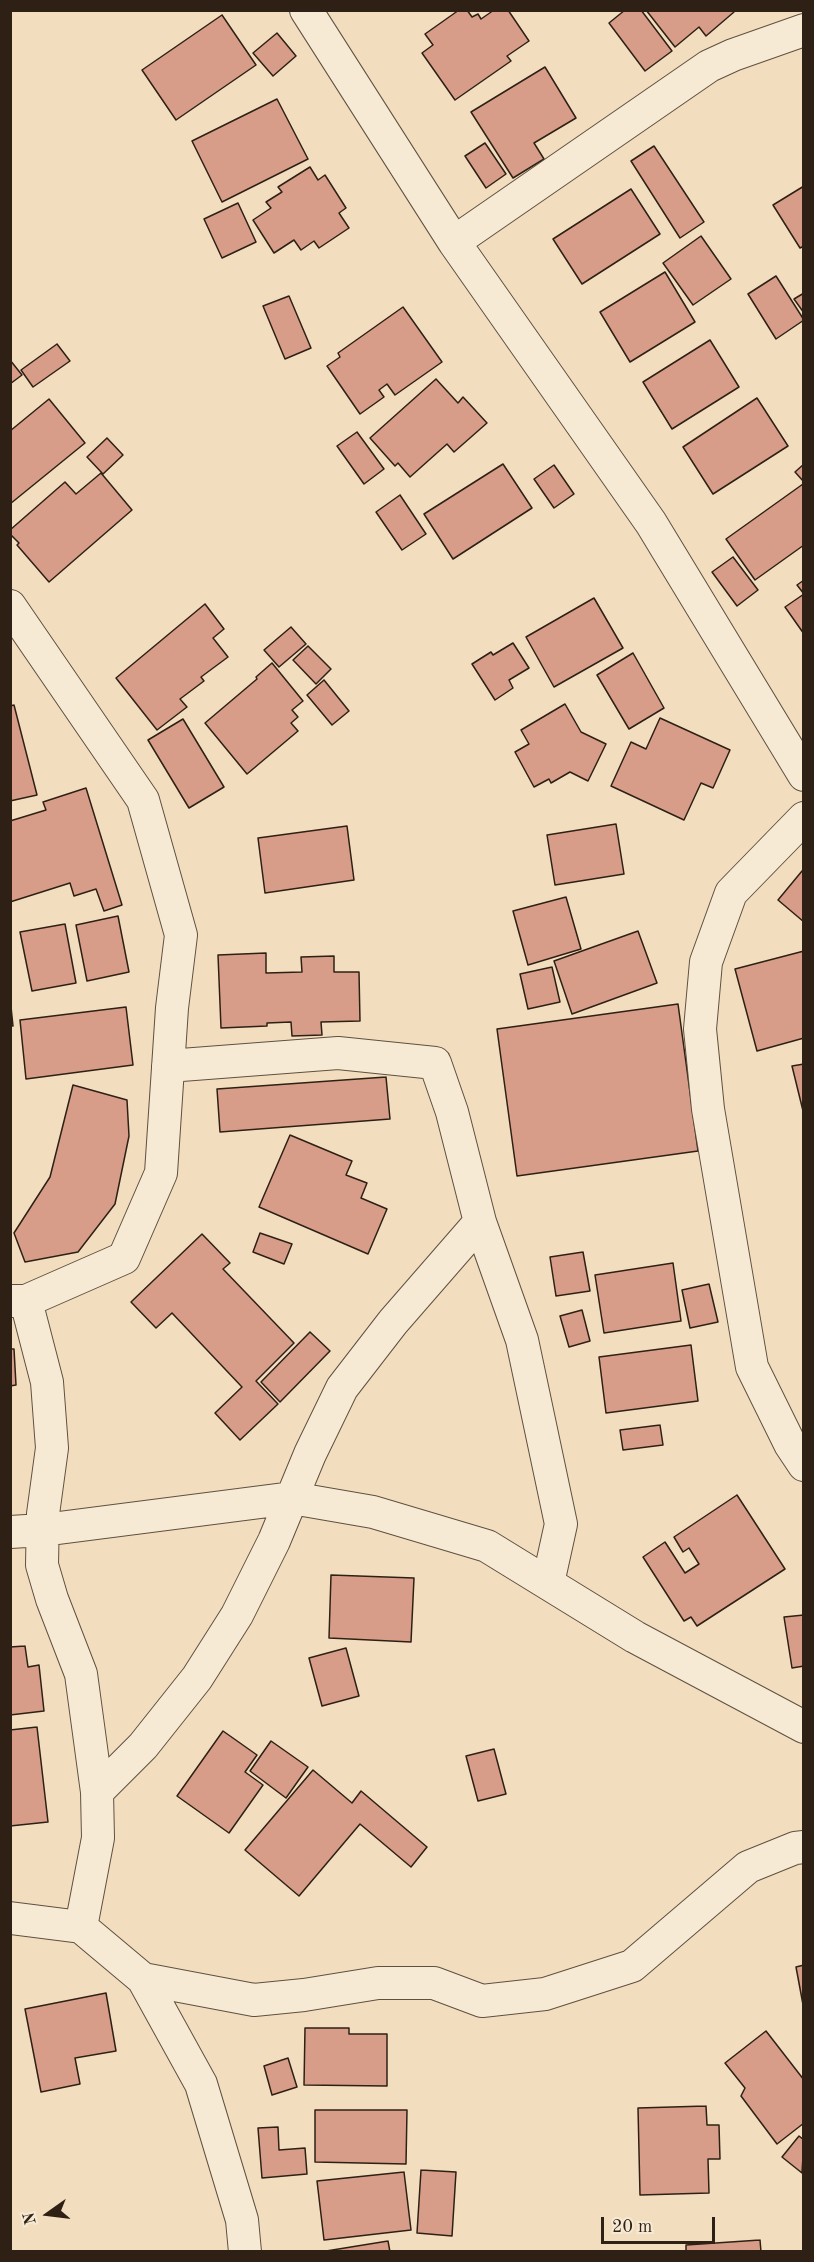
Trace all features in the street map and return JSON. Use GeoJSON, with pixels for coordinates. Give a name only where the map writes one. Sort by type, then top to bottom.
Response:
{"type":"FeatureCollection","features":[{"type":"Feature","properties":{"kind":"street"},"geometry":{"type":"LineString","coordinates":[[306,10],[454,242],[651,523],[804,774]]}},
{"type":"Feature","properties":{"kind":"street"},"geometry":{"type":"LineString","coordinates":[[454,242],[709,66],[804,30]]}},
{"type":"Feature","properties":{"kind":"street"},"geometry":{"type":"LineString","coordinates":[[10,606],[143,800],[181,935],[160,1173],[124,1258],[18,1301],[47,1382],[52,1448],[43,1530],[42,1565],[52,1599],[81,1674],[97,1792],[98,1838],[81,1927]]}},
{"type":"Feature","properties":{"kind":"street"},"geometry":{"type":"LineString","coordinates":[[804,818],[731,893],[706,962],[700,1029],[708,1109],[752,1367],[790,1444],[804,1465]]}},
{"type":"Feature","properties":{"kind":"street"},"geometry":{"type":"LineString","coordinates":[[168,1066],[338,1053],[435,1063],[452,1112],[480,1222],[522,1340],[561,1524],[548,1583]]}},
{"type":"Feature","properties":{"kind":"street"},"geometry":{"type":"LineString","coordinates":[[97,1792],[143,1746],[197,1678],[237,1615],[274,1541],[310,1454],[342,1388],[393,1322],[480,1222]]}},
{"type":"Feature","properties":{"kind":"street"},"geometry":{"type":"LineString","coordinates":[[10,1532],[43,1530],[292,1498],[373,1512],[487,1546],[635,1637],[804,1727]]}},
{"type":"Feature","properties":{"kind":"street"},"geometry":{"type":"LineString","coordinates":[[143,1978],[254,2000],[304,1995],[378,1983],[434,1983],[482,2001],[545,1994],[632,1966],[748,1867],[795,1848],[804,1847]]}},
{"type":"Feature","properties":{"kind":"street"},"geometry":{"type":"LineString","coordinates":[[10,1918],[81,1927],[143,1978],[201,2084],[242,2220],[245,2252]]}},
{"type":"Feature","properties":{"kind":"building"},"geometry":{"type":"Polygon","coordinates":[[[459,10],[467,10],[472,17],[478,14],[481,19],[494,10],[508,10],[529,41],[507,56],[511,61],[455,100],[422,53],[433,45],[425,34],[459,10]]]}},
{"type":"Feature","properties":{"kind":"building"},"geometry":{"type":"Polygon","coordinates":[[[625,10],[641,10],[672,51],[645,71],[609,23],[625,10]]]}},
{"type":"Feature","properties":{"kind":"building"},"geometry":{"type":"Polygon","coordinates":[[[646,10],[733,10],[734,12],[706,36],[699,27],[675,47],[646,10]]]}},
{"type":"Feature","properties":{"kind":"building"},"geometry":{"type":"Polygon","coordinates":[[[222,15],[256,65],[176,120],[142,70],[222,15]]]}},
{"type":"Feature","properties":{"kind":"building"},"geometry":{"type":"Polygon","coordinates":[[[277,33],[296,56],[273,76],[253,53],[277,33]]]}},
{"type":"Feature","properties":{"kind":"building"},"geometry":{"type":"Polygon","coordinates":[[[545,67],[576,118],[534,143],[544,159],[513,178],[471,112],[545,67]]]}},
{"type":"Feature","properties":{"kind":"building"},"geometry":{"type":"Polygon","coordinates":[[[277,99],[308,159],[222,202],[192,141],[277,99]]]}},
{"type":"Feature","properties":{"kind":"building"},"geometry":{"type":"Polygon","coordinates":[[[485,143],[506,174],[486,188],[465,156],[485,143]]]}},
{"type":"Feature","properties":{"kind":"building"},"geometry":{"type":"Polygon","coordinates":[[[654,146],[704,222],[680,238],[631,161],[654,146]]]}},
{"type":"Feature","properties":{"kind":"building"},"geometry":{"type":"Polygon","coordinates":[[[310,167],[318,180],[325,175],[346,208],[339,213],[349,228],[319,248],[314,241],[301,250],[294,240],[274,253],[253,220],[271,208],[266,202],[282,192],[278,187],[310,167]]]}},
{"type":"Feature","properties":{"kind":"building"},"geometry":{"type":"Polygon","coordinates":[[[804,186],[804,246],[800,248],[773,205],[804,186]]]}},
{"type":"Feature","properties":{"kind":"building"},"geometry":{"type":"Polygon","coordinates":[[[631,189],[660,234],[582,284],[553,239],[631,189]]]}},
{"type":"Feature","properties":{"kind":"building"},"geometry":{"type":"Polygon","coordinates":[[[238,203],[256,242],[222,258],[204,219],[238,203]]]}},
{"type":"Feature","properties":{"kind":"building"},"geometry":{"type":"Polygon","coordinates":[[[701,236],[731,279],[693,305],[663,263],[701,236]]]}},
{"type":"Feature","properties":{"kind":"building"},"geometry":{"type":"Polygon","coordinates":[[[665,272],[695,322],[630,362],[600,312],[665,272]]]}},
{"type":"Feature","properties":{"kind":"building"},"geometry":{"type":"Polygon","coordinates":[[[776,276],[804,320],[776,339],[748,294],[776,276]]]}},
{"type":"Feature","properties":{"kind":"building"},"geometry":{"type":"Polygon","coordinates":[[[804,293],[804,313],[794,299],[804,293]]]}},
{"type":"Feature","properties":{"kind":"building"},"geometry":{"type":"Polygon","coordinates":[[[289,296],[311,348],[285,359],[263,306],[289,296]]]}},
{"type":"Feature","properties":{"kind":"building"},"geometry":{"type":"Polygon","coordinates":[[[403,307],[442,362],[395,395],[387,384],[379,390],[384,397],[360,414],[327,366],[340,357],[338,353],[403,307]]]}},
{"type":"Feature","properties":{"kind":"building"},"geometry":{"type":"Polygon","coordinates":[[[710,340],[739,387],[672,429],[643,382],[710,340]]]}},
{"type":"Feature","properties":{"kind":"building"},"geometry":{"type":"Polygon","coordinates":[[[57,344],[70,361],[33,387],[21,370],[57,344]]]}},
{"type":"Feature","properties":{"kind":"building"},"geometry":{"type":"Polygon","coordinates":[[[10,360],[22,375],[10,384],[10,360]]]}},
{"type":"Feature","properties":{"kind":"building"},"geometry":{"type":"Polygon","coordinates":[[[436,379],[458,403],[463,397],[487,423],[454,452],[447,444],[410,477],[398,463],[395,466],[370,438],[436,379]]]}},
{"type":"Feature","properties":{"kind":"building"},"geometry":{"type":"Polygon","coordinates":[[[757,398],[788,446],[713,494],[683,447],[757,398]]]}},
{"type":"Feature","properties":{"kind":"building"},"geometry":{"type":"Polygon","coordinates":[[[49,399],[85,443],[10,504],[10,431],[49,399]]]}},
{"type":"Feature","properties":{"kind":"building"},"geometry":{"type":"Polygon","coordinates":[[[357,432],[384,469],[364,484],[337,446],[357,432]]]}},
{"type":"Feature","properties":{"kind":"building"},"geometry":{"type":"Polygon","coordinates":[[[107,438],[123,455],[103,474],[87,457],[107,438]]]}},
{"type":"Feature","properties":{"kind":"building"},"geometry":{"type":"Polygon","coordinates":[[[503,464],[532,508],[453,559],[424,514],[503,464]]]}},
{"type":"Feature","properties":{"kind":"building"},"geometry":{"type":"Polygon","coordinates":[[[804,464],[804,482],[795,472],[804,464]]]}},
{"type":"Feature","properties":{"kind":"building"},"geometry":{"type":"Polygon","coordinates":[[[554,465],[574,494],[554,508],[534,479],[554,465]]]}},
{"type":"Feature","properties":{"kind":"building"},"geometry":{"type":"Polygon","coordinates":[[[101,473],[132,510],[49,582],[17,545],[19,543],[10,534],[10,530],[65,482],[76,494],[101,473]]]}},
{"type":"Feature","properties":{"kind":"building"},"geometry":{"type":"Polygon","coordinates":[[[803,484],[804,545],[755,580],[726,539],[803,484]]]}},
{"type":"Feature","properties":{"kind":"building"},"geometry":{"type":"Polygon","coordinates":[[[400,495],[426,534],[402,550],[376,512],[400,495]]]}},
{"type":"Feature","properties":{"kind":"building"},"geometry":{"type":"Polygon","coordinates":[[[733,557],[758,590],[737,606],[712,572],[733,557]]]}},
{"type":"Feature","properties":{"kind":"building"},"geometry":{"type":"Polygon","coordinates":[[[804,580],[804,594],[797,585],[804,580]]]}},
{"type":"Feature","properties":{"kind":"building"},"geometry":{"type":"Polygon","coordinates":[[[804,594],[804,634],[785,607],[804,594]]]}},
{"type":"Feature","properties":{"kind":"building"},"geometry":{"type":"Polygon","coordinates":[[[594,598],[623,648],[554,687],[526,637],[594,598]]]}},
{"type":"Feature","properties":{"kind":"building"},"geometry":{"type":"Polygon","coordinates":[[[205,604],[224,629],[213,638],[228,657],[201,677],[204,681],[180,699],[187,707],[157,730],[116,678],[205,604]]]}},
{"type":"Feature","properties":{"kind":"building"},"geometry":{"type":"Polygon","coordinates":[[[291,627],[306,644],[279,667],[264,650],[291,627]]]}},
{"type":"Feature","properties":{"kind":"building"},"geometry":{"type":"Polygon","coordinates":[[[513,643],[529,668],[509,680],[513,688],[495,700],[472,664],[491,652],[493,655],[513,643]]]}},
{"type":"Feature","properties":{"kind":"building"},"geometry":{"type":"Polygon","coordinates":[[[308,646],[331,669],[316,684],[293,660],[308,646]]]}},
{"type":"Feature","properties":{"kind":"building"},"geometry":{"type":"Polygon","coordinates":[[[633,653],[664,708],[629,729],[597,675],[633,653]]]}},
{"type":"Feature","properties":{"kind":"building"},"geometry":{"type":"Polygon","coordinates":[[[272,663],[303,701],[292,710],[298,717],[291,723],[298,731],[247,774],[205,723],[257,679],[256,677],[272,663]]]}},
{"type":"Feature","properties":{"kind":"building"},"geometry":{"type":"Polygon","coordinates":[[[324,680],[349,711],[332,725],[307,695],[324,680]]]}},
{"type":"Feature","properties":{"kind":"building"},"geometry":{"type":"Polygon","coordinates":[[[565,704],[581,732],[606,744],[588,781],[570,772],[551,783],[549,779],[534,787],[515,752],[529,744],[521,730],[565,704]]]}},
{"type":"Feature","properties":{"kind":"building"},"geometry":{"type":"Polygon","coordinates":[[[14,705],[37,795],[10,801],[10,706],[14,705]]]}},
{"type":"Feature","properties":{"kind":"building"},"geometry":{"type":"Polygon","coordinates":[[[660,718],[730,750],[713,788],[701,783],[684,820],[611,786],[631,742],[646,749],[660,718]]]}},
{"type":"Feature","properties":{"kind":"building"},"geometry":{"type":"Polygon","coordinates":[[[183,719],[224,787],[189,808],[148,740],[183,719]]]}},
{"type":"Feature","properties":{"kind":"building"},"geometry":{"type":"Polygon","coordinates":[[[86,788],[122,905],[104,911],[96,889],[74,896],[70,883],[10,902],[10,821],[46,810],[43,802],[86,788]]]}},
{"type":"Feature","properties":{"kind":"building"},"geometry":{"type":"Polygon","coordinates":[[[616,824],[624,874],[555,885],[547,835],[616,824]]]}},
{"type":"Feature","properties":{"kind":"building"},"geometry":{"type":"Polygon","coordinates":[[[347,826],[354,880],[265,893],[258,838],[347,826]]]}},
{"type":"Feature","properties":{"kind":"building"},"geometry":{"type":"Polygon","coordinates":[[[802,871],[804,873],[804,922],[778,900],[802,871]]]}},
{"type":"Feature","properties":{"kind":"building"},"geometry":{"type":"Polygon","coordinates":[[[566,897],[581,949],[528,965],[513,911],[566,897]]]}},
{"type":"Feature","properties":{"kind":"building"},"geometry":{"type":"Polygon","coordinates":[[[118,916],[129,972],[87,981],[76,925],[118,916]]]}},
{"type":"Feature","properties":{"kind":"building"},"geometry":{"type":"Polygon","coordinates":[[[65,924],[76,983],[32,991],[20,932],[65,924]]]}},
{"type":"Feature","properties":{"kind":"building"},"geometry":{"type":"Polygon","coordinates":[[[638,931],[657,983],[572,1014],[554,961],[638,931]]]}},
{"type":"Feature","properties":{"kind":"building"},"geometry":{"type":"Polygon","coordinates":[[[804,951],[804,1038],[757,1051],[735,969],[804,951]]]}},
{"type":"Feature","properties":{"kind":"building"},"geometry":{"type":"Polygon","coordinates":[[[266,953],[266,973],[302,972],[301,957],[334,956],[334,972],[359,972],[360,1021],[321,1022],[322,1035],[292,1036],[291,1022],[267,1023],[267,1026],[221,1028],[218,955],[266,953]]]}},
{"type":"Feature","properties":{"kind":"building"},"geometry":{"type":"Polygon","coordinates":[[[552,967],[560,1002],[528,1009],[520,974],[552,967]]]}},
{"type":"Feature","properties":{"kind":"building"},"geometry":{"type":"Polygon","coordinates":[[[10,997],[13,1026],[10,1026],[10,997]]]}},
{"type":"Feature","properties":{"kind":"building"},"geometry":{"type":"Polygon","coordinates":[[[678,1004],[698,1151],[517,1176],[497,1029],[678,1004]]]}},
{"type":"Feature","properties":{"kind":"building"},"geometry":{"type":"Polygon","coordinates":[[[126,1007],[133,1065],[26,1079],[20,1020],[126,1007]]]}},
{"type":"Feature","properties":{"kind":"building"},"geometry":{"type":"Polygon","coordinates":[[[804,1064],[804,1115],[792,1066],[804,1064]]]}},
{"type":"Feature","properties":{"kind":"building"},"geometry":{"type":"Polygon","coordinates":[[[386,1077],[390,1119],[220,1132],[217,1089],[386,1077]]]}},
{"type":"Feature","properties":{"kind":"building"},"geometry":{"type":"Polygon","coordinates":[[[73,1085],[127,1100],[129,1136],[115,1204],[78,1252],[25,1262],[14,1233],[50,1177],[73,1085]]]}},
{"type":"Feature","properties":{"kind":"building"},"geometry":{"type":"Polygon","coordinates":[[[290,1135],[352,1161],[346,1175],[367,1183],[361,1198],[387,1209],[368,1254],[259,1207],[290,1135]]]}},
{"type":"Feature","properties":{"kind":"building"},"geometry":{"type":"Polygon","coordinates":[[[260,1233],[292,1244],[284,1264],[253,1252],[260,1233]]]}},
{"type":"Feature","properties":{"kind":"building"},"geometry":{"type":"Polygon","coordinates":[[[202,1234],[230,1263],[223,1269],[294,1343],[256,1381],[278,1404],[240,1440],[215,1413],[242,1387],[172,1313],[156,1328],[131,1302],[202,1234]]]}},
{"type":"Feature","properties":{"kind":"building"},"geometry":{"type":"Polygon","coordinates":[[[583,1252],[590,1291],[556,1296],[550,1257],[583,1252]]]}},
{"type":"Feature","properties":{"kind":"building"},"geometry":{"type":"Polygon","coordinates":[[[673,1263],[681,1321],[604,1333],[595,1275],[673,1263]]]}},
{"type":"Feature","properties":{"kind":"building"},"geometry":{"type":"Polygon","coordinates":[[[709,1284],[718,1322],[690,1328],[682,1290],[709,1284]]]}},
{"type":"Feature","properties":{"kind":"building"},"geometry":{"type":"Polygon","coordinates":[[[582,1310],[590,1341],[569,1347],[560,1316],[582,1310]]]}},
{"type":"Feature","properties":{"kind":"building"},"geometry":{"type":"Polygon","coordinates":[[[310,1332],[330,1351],[280,1402],[261,1382],[310,1332]]]}},
{"type":"Feature","properties":{"kind":"building"},"geometry":{"type":"Polygon","coordinates":[[[691,1345],[698,1401],[606,1413],[599,1357],[691,1345]]]}},
{"type":"Feature","properties":{"kind":"building"},"geometry":{"type":"Polygon","coordinates":[[[10,1349],[14,1349],[16,1385],[10,1386],[10,1349]]]}},
{"type":"Feature","properties":{"kind":"building"},"geometry":{"type":"Polygon","coordinates":[[[660,1425],[663,1445],[623,1450],[620,1430],[660,1425]]]}},
{"type":"Feature","properties":{"kind":"building"},"geometry":{"type":"Polygon","coordinates":[[[737,1495],[785,1569],[697,1626],[691,1617],[684,1621],[643,1557],[665,1542],[685,1573],[699,1564],[689,1548],[683,1552],[674,1537],[737,1495]]]}},
{"type":"Feature","properties":{"kind":"building"},"geometry":{"type":"Polygon","coordinates":[[[331,1575],[414,1578],[411,1642],[329,1638],[331,1575]]]}},
{"type":"Feature","properties":{"kind":"building"},"geometry":{"type":"Polygon","coordinates":[[[804,1615],[804,1666],[792,1668],[784,1617],[804,1615]]]}},
{"type":"Feature","properties":{"kind":"building"},"geometry":{"type":"Polygon","coordinates":[[[25,1646],[28,1667],[39,1665],[44,1711],[10,1715],[10,1647],[25,1646]]]}},
{"type":"Feature","properties":{"kind":"building"},"geometry":{"type":"Polygon","coordinates":[[[346,1648],[359,1696],[322,1706],[309,1658],[346,1648]]]}},
{"type":"Feature","properties":{"kind":"building"},"geometry":{"type":"Polygon","coordinates":[[[37,1727],[48,1822],[10,1826],[10,1730],[37,1727]]]}},
{"type":"Feature","properties":{"kind":"building"},"geometry":{"type":"Polygon","coordinates":[[[223,1731],[257,1755],[245,1772],[263,1785],[229,1833],[177,1796],[223,1731]]]}},
{"type":"Feature","properties":{"kind":"building"},"geometry":{"type":"Polygon","coordinates":[[[271,1741],[308,1767],[286,1798],[250,1771],[271,1741]]]}},
{"type":"Feature","properties":{"kind":"building"},"geometry":{"type":"Polygon","coordinates":[[[494,1749],[506,1794],[478,1801],[466,1756],[494,1749]]]}},
{"type":"Feature","properties":{"kind":"building"},"geometry":{"type":"Polygon","coordinates":[[[313,1770],[352,1803],[361,1791],[427,1847],[411,1867],[360,1824],[299,1896],[245,1850],[313,1770]]]}},
{"type":"Feature","properties":{"kind":"building"},"geometry":{"type":"Polygon","coordinates":[[[804,1965],[804,2010],[796,1967],[804,1965]]]}},
{"type":"Feature","properties":{"kind":"building"},"geometry":{"type":"Polygon","coordinates":[[[106,1993],[116,2051],[75,2058],[80,2084],[41,2092],[25,2009],[106,1993]]]}},
{"type":"Feature","properties":{"kind":"building"},"geometry":{"type":"Polygon","coordinates":[[[305,2028],[349,2028],[349,2034],[387,2034],[387,2086],[304,2085],[305,2028]]]}},
{"type":"Feature","properties":{"kind":"building"},"geometry":{"type":"Polygon","coordinates":[[[766,2031],[804,2080],[804,2123],[777,2144],[741,2096],[745,2088],[725,2063],[766,2031]]]}},
{"type":"Feature","properties":{"kind":"building"},"geometry":{"type":"Polygon","coordinates":[[[288,2058],[297,2087],[272,2095],[264,2066],[288,2058]]]}},
{"type":"Feature","properties":{"kind":"building"},"geometry":{"type":"Polygon","coordinates":[[[706,2106],[707,2125],[719,2125],[720,2159],[708,2159],[709,2193],[640,2195],[638,2108],[706,2106]]]}},
{"type":"Feature","properties":{"kind":"building"},"geometry":{"type":"Polygon","coordinates":[[[315,2110],[407,2110],[406,2164],[315,2162],[315,2110]]]}},
{"type":"Feature","properties":{"kind":"building"},"geometry":{"type":"Polygon","coordinates":[[[278,2127],[279,2150],[305,2148],[307,2174],[262,2178],[258,2128],[278,2127]]]}},
{"type":"Feature","properties":{"kind":"building"},"geometry":{"type":"Polygon","coordinates":[[[799,2136],[804,2140],[802,2173],[782,2157],[799,2136]]]}},
{"type":"Feature","properties":{"kind":"building"},"geometry":{"type":"Polygon","coordinates":[[[421,2170],[456,2172],[452,2236],[417,2233],[421,2170]]]}},
{"type":"Feature","properties":{"kind":"building"},"geometry":{"type":"Polygon","coordinates":[[[404,2172],[411,2230],[324,2240],[317,2181],[404,2172]]]}},
{"type":"Feature","properties":{"kind":"building"},"geometry":{"type":"Polygon","coordinates":[[[760,2240],[761,2252],[686,2252],[686,2245],[760,2240]]]}},
{"type":"Feature","properties":{"kind":"building"},"geometry":{"type":"Polygon","coordinates":[[[388,2241],[390,2252],[320,2252],[388,2241]]]}}]}
